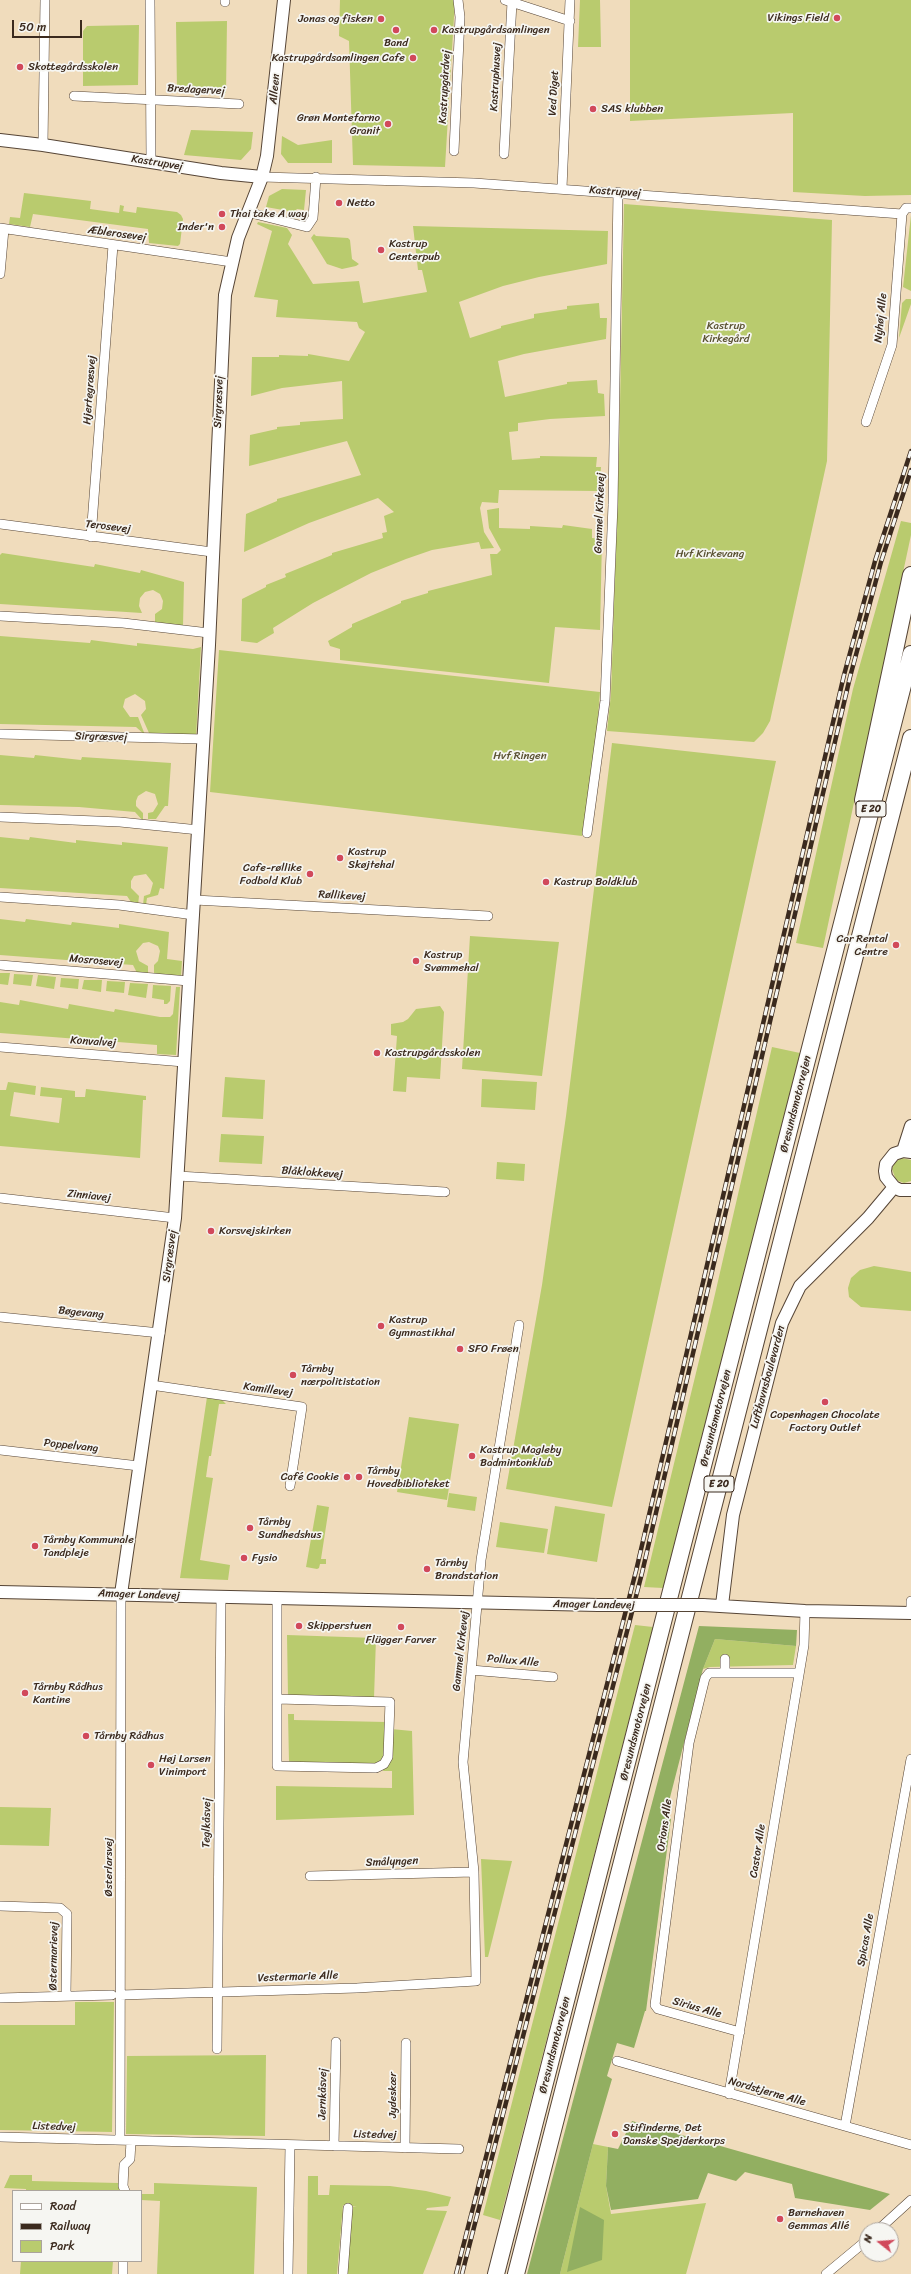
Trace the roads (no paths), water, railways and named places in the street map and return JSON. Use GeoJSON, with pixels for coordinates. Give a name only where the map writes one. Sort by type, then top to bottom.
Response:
{"type":"FeatureCollection","features":[{"type":"Feature","properties":{"kind":"highway"},"geometry":{"type":"LineString","coordinates":[[831,964],[839,908],[911,575]]}},
{"type":"Feature","properties":{"kind":"highway","name":"Øresundsmotorvejen"},"geometry":{"type":"LineString","coordinates":[[496,2274],[770,1211],[831,964],[911,654]]}},
{"type":"Feature","properties":{"kind":"highway","name":"Øresundsmotorvejen"},"geometry":{"type":"LineString","coordinates":[[516,2274],[911,738]]}},
{"type":"Feature","properties":{"kind":"street"},"geometry":{"type":"LineString","coordinates":[[43,145],[45,0]]}},
{"type":"Feature","properties":{"kind":"street","name":"Bredagervej"},"geometry":{"type":"LineString","coordinates":[[150,0],[151,162]]}},
{"type":"Feature","properties":{"kind":"street","name":"Alleen"},"geometry":{"type":"LineString","coordinates":[[262,177],[272,120],[284,0]]}},
{"type":"Feature","properties":{"kind":"street","name":"Kastrupgårdvej"},"geometry":{"type":"LineString","coordinates":[[454,151],[460,17],[458,0]]}},
{"type":"Feature","properties":{"kind":"street","name":"Ved Diget"},"geometry":{"type":"LineString","coordinates":[[562,188],[570,0]]}},
{"type":"Feature","properties":{"kind":"street"},"geometry":{"type":"LineString","coordinates":[[509,1],[570,21]]}},
{"type":"Feature","properties":{"kind":"street","name":"Kastruphusvej"},"geometry":{"type":"LineString","coordinates":[[504,154],[509,1]]}},
{"type":"Feature","properties":{"kind":"street","name":"Bredagervej"},"geometry":{"type":"LineString","coordinates":[[74,96],[239,104]]}},
{"type":"Feature","properties":{"kind":"street","name":"Kastrupvej"},"geometry":{"type":"LineString","coordinates":[[0,140],[43,145],[221,173],[262,177],[316,177],[562,188],[902,214]]}},
{"type":"Feature","properties":{"kind":"street","name":"Sirgræsvej"},"geometry":{"type":"LineString","coordinates":[[121,1594],[151,1385],[160,1333],[175,1218],[199,830],[225,295],[232,262],[247,212],[262,177]]}},
{"type":"Feature","properties":{"kind":"street"},"geometry":{"type":"LineString","coordinates":[[247,212],[307,228],[313,218],[316,177]]}},
{"type":"Feature","properties":{"kind":"street","name":"Gammel Kirkevej"},"geometry":{"type":"LineString","coordinates":[[587,833],[602,731],[606,670],[613,505],[618,192]]}},
{"type":"Feature","properties":{"kind":"street"},"geometry":{"type":"LineString","coordinates":[[902,214],[906,208],[911,208]]}},
{"type":"Feature","properties":{"kind":"street","name":"Nyhøj Alle"},"geometry":{"type":"LineString","coordinates":[[866,422],[892,345],[902,214]]}},
{"type":"Feature","properties":{"kind":"street"},"geometry":{"type":"LineString","coordinates":[[0,274],[2,228]]}},
{"type":"Feature","properties":{"kind":"street","name":"Æblerosevej"},"geometry":{"type":"LineString","coordinates":[[2,228],[232,262]]}},
{"type":"Feature","properties":{"kind":"street","name":"Hjertegræsvej"},"geometry":{"type":"LineString","coordinates":[[91,537],[113,245]]}},
{"type":"Feature","properties":{"kind":"street","name":"Terosevej"},"geometry":{"type":"LineString","coordinates":[[0,524],[212,552]]}},
{"type":"Feature","properties":{"kind":"street"},"geometry":{"type":"LineString","coordinates":[[0,616],[123,624],[209,633]]}},
{"type":"Feature","properties":{"kind":"street","name":"Sirgræsvej"},"geometry":{"type":"LineString","coordinates":[[0,734],[203,739]]}},
{"type":"Feature","properties":{"kind":"street"},"geometry":{"type":"LineString","coordinates":[[0,818],[120,822],[199,830]]}},
{"type":"Feature","properties":{"kind":"street"},"geometry":{"type":"LineString","coordinates":[[0,897],[119,905],[194,914]]}},
{"type":"Feature","properties":{"kind":"street","name":"Røllikevej"},"geometry":{"type":"LineString","coordinates":[[195,900],[488,916]]}},
{"type":"Feature","properties":{"kind":"street","name":"Mosrosevej"},"geometry":{"type":"LineString","coordinates":[[0,965],[190,981]]}},
{"type":"Feature","properties":{"kind":"street","name":"Konvalvej"},"geometry":{"type":"LineString","coordinates":[[0,1047],[184,1062]]}},
{"type":"Feature","properties":{"kind":"street"},"geometry":{"type":"LineString","coordinates":[[911,1126],[907,1151],[894,1154],[886,1164],[886,1177],[894,1187],[906,1191],[911,1190]]}},
{"type":"Feature","properties":{"kind":"street","name":"Blåklokkevej"},"geometry":{"type":"LineString","coordinates":[[178,1176],[445,1192]]}},
{"type":"Feature","properties":{"kind":"street","name":"Lufthavnsboulevarden"},"geometry":{"type":"LineString","coordinates":[[722,1605],[733,1515],[782,1323],[800,1286],[868,1218],[894,1187]]}},
{"type":"Feature","properties":{"kind":"street","name":"Zinniavej"},"geometry":{"type":"LineString","coordinates":[[0,1198],[175,1218]]}},
{"type":"Feature","properties":{"kind":"street","name":"Bøgevang"},"geometry":{"type":"LineString","coordinates":[[0,1317],[160,1333]]}},
{"type":"Feature","properties":{"kind":"street","name":"Gammel Kirkevej"},"geometry":{"type":"LineString","coordinates":[[476,1981],[474,1872],[463,1762],[481,1560],[519,1325]]}},
{"type":"Feature","properties":{"kind":"street","name":"Kamillevej"},"geometry":{"type":"LineString","coordinates":[[151,1385],[302,1407],[290,1486]]}},
{"type":"Feature","properties":{"kind":"street","name":"Poppelvang"},"geometry":{"type":"LineString","coordinates":[[0,1450],[139,1466]]}},
{"type":"Feature","properties":{"kind":"street","name":"Amager Landevej"},"geometry":{"type":"LineString","coordinates":[[0,1592],[478,1603],[722,1605],[805,1611],[911,1613]]}},
{"type":"Feature","properties":{"kind":"street","name":"Østerlarsvej"},"geometry":{"type":"LineString","coordinates":[[120,2140],[116,1995],[121,1594]]}},
{"type":"Feature","properties":{"kind":"street","name":"Teglkåsvej"},"geometry":{"type":"LineString","coordinates":[[217,2049],[221,1598]]}},
{"type":"Feature","properties":{"kind":"street"},"geometry":{"type":"LineString","coordinates":[[277,1599],[277,1699],[278,1766],[376,1768],[384,1764],[388,1757],[390,1702],[277,1699]]}},
{"type":"Feature","properties":{"kind":"street"},"geometry":{"type":"LineString","coordinates":[[911,1601],[911,1613]]}},
{"type":"Feature","properties":{"kind":"street","name":"Castor Alle"},"geometry":{"type":"LineString","coordinates":[[730,2094],[804,1645],[805,1611]]}},
{"type":"Feature","properties":{"kind":"street"},"geometry":{"type":"LineString","coordinates":[[724,1673],[725,1658]]}},
{"type":"Feature","properties":{"kind":"street","name":"Pollux Alle"},"geometry":{"type":"LineString","coordinates":[[471,1670],[553,1677]]}},
{"type":"Feature","properties":{"kind":"street","name":"Orions Alle"},"geometry":{"type":"LineString","coordinates":[[654,1999],[689,1743],[705,1678],[709,1673],[799,1673]]}},
{"type":"Feature","properties":{"kind":"street","name":"Spicas Alle"},"geometry":{"type":"LineString","coordinates":[[845,2126],[911,1759]]}},
{"type":"Feature","properties":{"kind":"street","name":"Smålyngen"},"geometry":{"type":"LineString","coordinates":[[310,1876],[474,1872]]}},
{"type":"Feature","properties":{"kind":"street","name":"Østermarievej"},"geometry":{"type":"LineString","coordinates":[[0,1906],[60,1908],[67,1914],[66,1996]]}},
{"type":"Feature","properties":{"kind":"street","name":"Vestermarie Alle"},"geometry":{"type":"LineString","coordinates":[[0,1998],[365,1987],[476,1981]]}},
{"type":"Feature","properties":{"kind":"street","name":"Sirius Alle"},"geometry":{"type":"LineString","coordinates":[[654,1999],[658,2009],[740,2032]]}},
{"type":"Feature","properties":{"kind":"street","name":"Jernkåsvej"},"geometry":{"type":"LineString","coordinates":[[334,2146],[336,2042]]}},
{"type":"Feature","properties":{"kind":"street","name":"Jydeskær"},"geometry":{"type":"LineString","coordinates":[[405,2148],[406,2043]]}},
{"type":"Feature","properties":{"kind":"street","name":"Nordstjerne Alle"},"geometry":{"type":"LineString","coordinates":[[617,2061],[911,2145]]}},
{"type":"Feature","properties":{"kind":"street","name":"Listedvej"},"geometry":{"type":"LineString","coordinates":[[0,2137],[459,2149]]}},
{"type":"Feature","properties":{"kind":"street"},"geometry":{"type":"LineString","coordinates":[[125,2190],[123,2186],[124,2165],[130,2159],[131,2141]]}},
{"type":"Feature","properties":{"kind":"street"},"geometry":{"type":"LineString","coordinates":[[288,2274],[290,2145]]}},
{"type":"Feature","properties":{"kind":"street"},"geometry":{"type":"LineString","coordinates":[[887,2222],[911,2200]]}},
{"type":"Feature","properties":{"kind":"street"},"geometry":{"type":"LineString","coordinates":[[343,2274],[348,2208]]}},
{"type":"Feature","properties":{"kind":"street"},"geometry":{"type":"LineString","coordinates":[[826,2274],[859,2247]]}},
{"type":"Feature","properties":{"kind":"street"},"geometry":{"type":"LineString","coordinates":[[123,2262],[123,2274]]}},
{"type":"Feature","properties":{"kind":"railway"},"geometry":{"type":"LineString","coordinates":[[456,2274],[636,1571],[844,675],[875,561],[911,451]]}},
{"type":"Feature","properties":{"kind":"railway"},"geometry":{"type":"LineString","coordinates":[[462,2274],[642,1573],[850,677],[881,562],[911,470]]}},
{"type":"Feature","properties":{"kind":"place","name":"Vikings Field"},"geometry":{"type":"Point","coordinates":[837,18]}},
{"type":"Feature","properties":{"kind":"place","name":"Jonas og fisken"},"geometry":{"type":"Point","coordinates":[381,19]}},
{"type":"Feature","properties":{"kind":"place","name":"Band"},"geometry":{"type":"Point","coordinates":[396,30]}},
{"type":"Feature","properties":{"kind":"place","name":"Kastrupgårdsamlingen"},"geometry":{"type":"Point","coordinates":[434,30]}},
{"type":"Feature","properties":{"kind":"place","name":"Kastrupgårdsamlingen Cafe"},"geometry":{"type":"Point","coordinates":[413,58]}},
{"type":"Feature","properties":{"kind":"place","name":"Skottegårdsskolen"},"geometry":{"type":"Point","coordinates":[20,67]}},
{"type":"Feature","properties":{"kind":"place","name":"SAS klubben"},"geometry":{"type":"Point","coordinates":[593,109]}},
{"type":"Feature","properties":{"kind":"place","name":"Grøn Montefarno Granit"},"geometry":{"type":"Point","coordinates":[388,124]}},
{"type":"Feature","properties":{"kind":"place","name":"Netto"},"geometry":{"type":"Point","coordinates":[339,203]}},
{"type":"Feature","properties":{"kind":"place","name":"Thai take A way"},"geometry":{"type":"Point","coordinates":[222,214]}},
{"type":"Feature","properties":{"kind":"place","name":"Inder'n"},"geometry":{"type":"Point","coordinates":[222,227]}},
{"type":"Feature","properties":{"kind":"place","name":"Kastrup Centerpub"},"geometry":{"type":"Point","coordinates":[381,250]}},
{"type":"Feature","properties":{"kind":"place","name":"Kastrup Skøjtehal"},"geometry":{"type":"Point","coordinates":[340,858]}},
{"type":"Feature","properties":{"kind":"place","name":"Cafe-røllike Fodbold Klub"},"geometry":{"type":"Point","coordinates":[310,874]}},
{"type":"Feature","properties":{"kind":"place","name":"Kastrup Boldklub"},"geometry":{"type":"Point","coordinates":[546,882]}},
{"type":"Feature","properties":{"kind":"place","name":"Car Rental Centre"},"geometry":{"type":"Point","coordinates":[896,945]}},
{"type":"Feature","properties":{"kind":"place","name":"Kastrup Svømmehal"},"geometry":{"type":"Point","coordinates":[416,961]}},
{"type":"Feature","properties":{"kind":"place","name":"Kastrupgårdsskolen"},"geometry":{"type":"Point","coordinates":[377,1053]}},
{"type":"Feature","properties":{"kind":"place","name":"Korsvejskirken"},"geometry":{"type":"Point","coordinates":[211,1231]}},
{"type":"Feature","properties":{"kind":"place","name":"Kastrup Gymnastikhal"},"geometry":{"type":"Point","coordinates":[381,1326]}},
{"type":"Feature","properties":{"kind":"place","name":"SFO Frøen"},"geometry":{"type":"Point","coordinates":[460,1349]}},
{"type":"Feature","properties":{"kind":"place","name":"Tårnby nærpolitistation"},"geometry":{"type":"Point","coordinates":[293,1375]}},
{"type":"Feature","properties":{"kind":"place","name":"Copenhagen Chocolate Factory Outlet"},"geometry":{"type":"Point","coordinates":[825,1402]}},
{"type":"Feature","properties":{"kind":"place","name":"Kastrup Magleby Badmintonklub"},"geometry":{"type":"Point","coordinates":[472,1456]}},
{"type":"Feature","properties":{"kind":"place","name":"Café Cookie"},"geometry":{"type":"Point","coordinates":[347,1477]}},
{"type":"Feature","properties":{"kind":"place","name":"Tårnby Hovedbiblioteket"},"geometry":{"type":"Point","coordinates":[359,1477]}},
{"type":"Feature","properties":{"kind":"place","name":"Tårnby Sundhedshus"},"geometry":{"type":"Point","coordinates":[250,1528]}},
{"type":"Feature","properties":{"kind":"place","name":"Tårnby Kommunale Tandpleje"},"geometry":{"type":"Point","coordinates":[35,1546]}},
{"type":"Feature","properties":{"kind":"place","name":"Fysio"},"geometry":{"type":"Point","coordinates":[244,1558]}},
{"type":"Feature","properties":{"kind":"place","name":"Tårnby Brandstation"},"geometry":{"type":"Point","coordinates":[427,1569]}},
{"type":"Feature","properties":{"kind":"place","name":"Skipperstuen"},"geometry":{"type":"Point","coordinates":[299,1626]}},
{"type":"Feature","properties":{"kind":"place","name":"Flügger Farver"},"geometry":{"type":"Point","coordinates":[401,1627]}},
{"type":"Feature","properties":{"kind":"place","name":"Tårnby Rådhus Kantine"},"geometry":{"type":"Point","coordinates":[25,1693]}},
{"type":"Feature","properties":{"kind":"place","name":"Tårnby Rådhus"},"geometry":{"type":"Point","coordinates":[86,1736]}},
{"type":"Feature","properties":{"kind":"place","name":"Høj Larsen Vinimport"},"geometry":{"type":"Point","coordinates":[151,1765]}},
{"type":"Feature","properties":{"kind":"place","name":"Stifinderne, Det Danske Spejderkorps"},"geometry":{"type":"Point","coordinates":[615,2134]}},
{"type":"Feature","properties":{"kind":"place","name":"Børnehaven Gemmas Allé"},"geometry":{"type":"Point","coordinates":[780,2219]}},
{"type":"Feature","properties":{"kind":"park label","name":"Kastrup Kirkegård"},"geometry":{"type":"Point","coordinates":[726,332]}},
{"type":"Feature","properties":{"kind":"park label","name":"Hvf Kirkevang"},"geometry":{"type":"Point","coordinates":[710,554]}},
{"type":"Feature","properties":{"kind":"park label","name":"Hvf Ringen"},"geometry":{"type":"Point","coordinates":[520,756]}}]}
